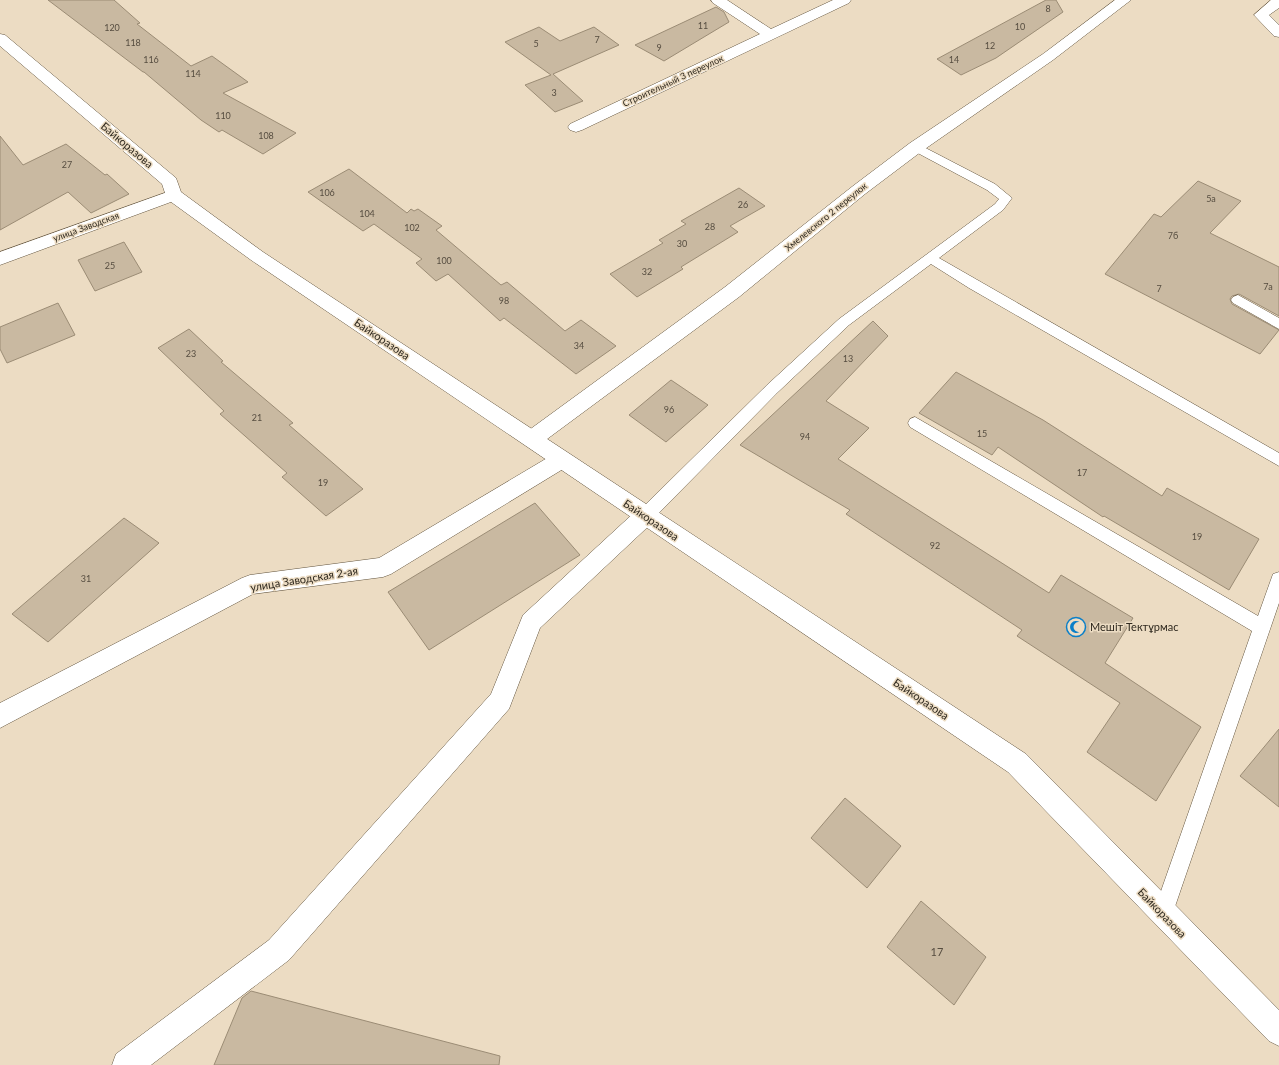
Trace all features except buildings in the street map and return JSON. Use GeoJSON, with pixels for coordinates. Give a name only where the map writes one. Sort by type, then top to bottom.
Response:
{"type":"FeatureCollection","features":[{"type":"Feature","properties":{"kind":"street"},"geometry":{"type":"LineString","coordinates":[[718,0],[770,35]]}},
{"type":"Feature","properties":{"kind":"street","name":"Строительный 3 переулок"},"geometry":{"type":"LineString","coordinates":[[576,127],[844,0]]}},
{"type":"Feature","properties":{"kind":"street","name":"Хмелевского 2 переулок"},"geometry":{"type":"LineString","coordinates":[[532,440],[732,292],[859,190],[916,147],[1048,57],[1124,0]]}},
{"type":"Feature","properties":{"kind":"street"},"geometry":{"type":"LineString","coordinates":[[1279,1],[1262,15],[1279,33]]}},
{"type":"Feature","properties":{"kind":"street","name":"Байкоразова"},"geometry":{"type":"LineString","coordinates":[[0,38],[170,182],[173,195],[257,256],[1017,764],[1279,1031]]}},
{"type":"Feature","properties":{"kind":"street","name":"улица Заводская"},"geometry":{"type":"LineString","coordinates":[[0,259],[173,195]]}},
{"type":"Feature","properties":{"kind":"street","name":"улица Заводская 2-ая"},"geometry":{"type":"LineString","coordinates":[[0,716],[250,585],[383,567],[561,460]]}},
{"type":"Feature","properties":{"kind":"street"},"geometry":{"type":"LineString","coordinates":[[127,1065],[278,950],[500,701],[531,622],[645,516]]}},
{"type":"Feature","properties":{"kind":"lane"},"geometry":{"type":"LineString","coordinates":[[645,516],[772,389],[844,322],[999,206],[1006,198],[991,187],[916,147]]}},
{"type":"Feature","properties":{"kind":"lane"},"geometry":{"type":"LineString","coordinates":[[930,258],[980,289],[1279,460]]}},
{"type":"Feature","properties":{"kind":"lane"},"geometry":{"type":"LineString","coordinates":[[1238,300],[1279,324]]}},
{"type":"Feature","properties":{"kind":"lane"},"geometry":{"type":"LineString","coordinates":[[915,423],[1262,628]]}},
{"type":"Feature","properties":{"kind":"lane"},"geometry":{"type":"LineString","coordinates":[[1163,914],[1279,579]]}},
{"type":"Feature","properties":{"kind":"place","name":"Мешіт Тектұрмас"},"geometry":{"type":"Point","coordinates":[1076,627]}}]}
